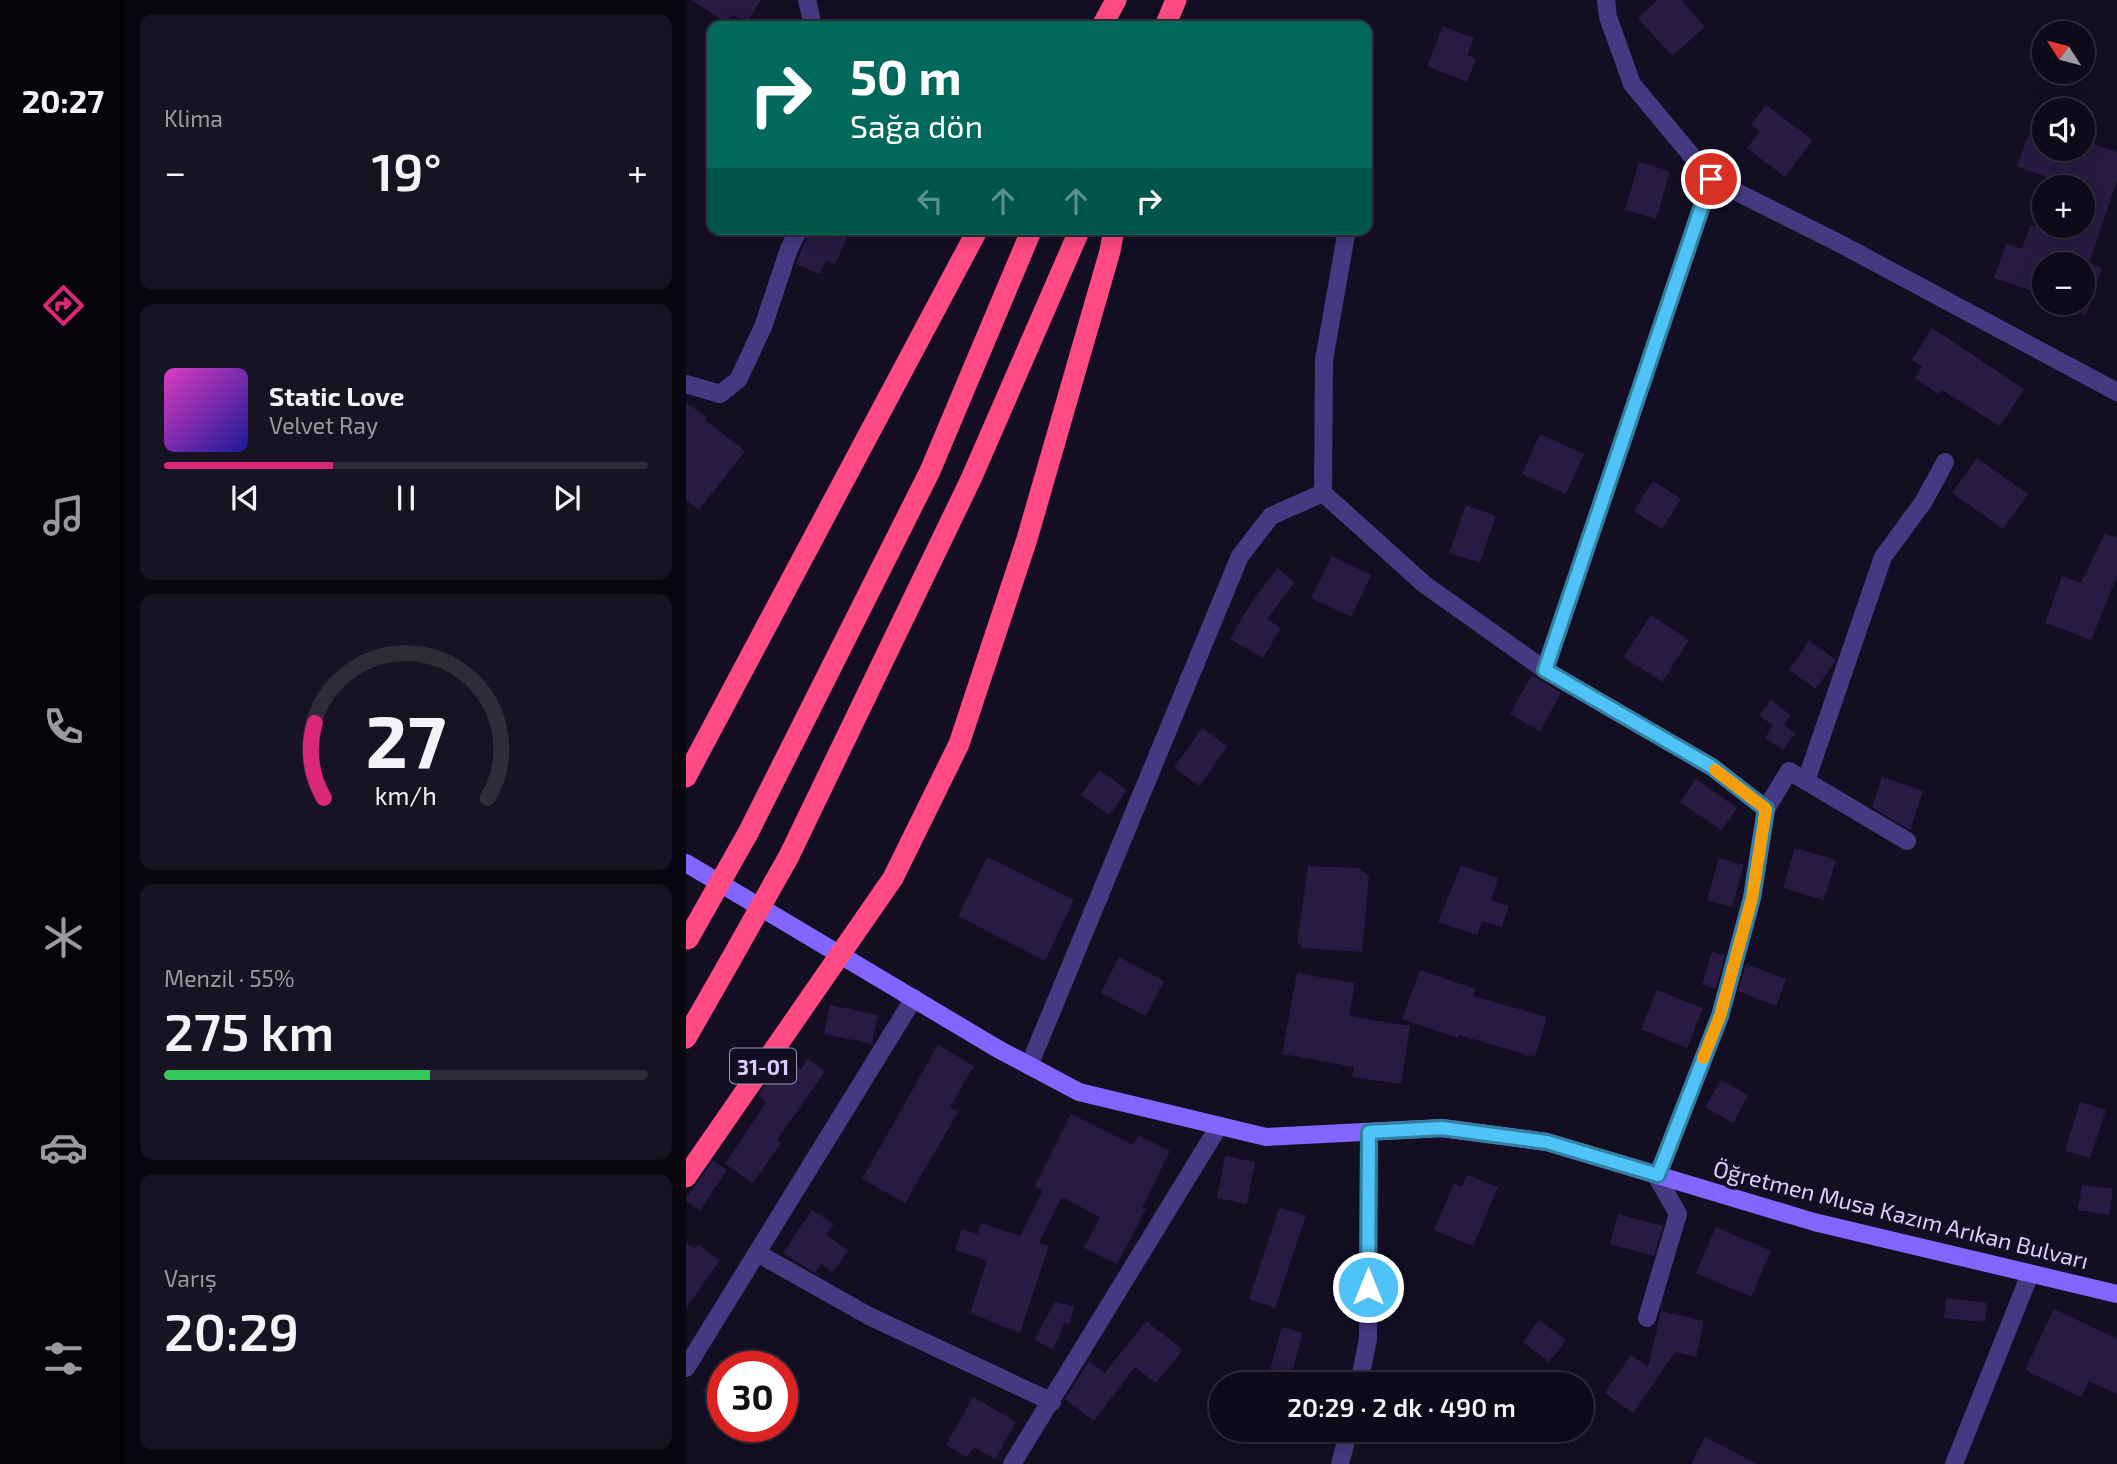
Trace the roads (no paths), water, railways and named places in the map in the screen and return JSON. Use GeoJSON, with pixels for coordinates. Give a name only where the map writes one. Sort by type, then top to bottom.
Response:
{"type":"FeatureCollection","features":[{"type":"Feature","properties":{"kind":"highway"},"geometry":{"type":"LineString","coordinates":[[1105,21],[1116,0]]}},
{"type":"Feature","properties":{"kind":"highway"},"geometry":{"type":"LineString","coordinates":[[1117,21],[1125,0]]}},
{"type":"Feature","properties":{"kind":"highway"},"geometry":{"type":"LineString","coordinates":[[1168,21],[1178,0]]}},
{"type":"Feature","properties":{"kind":"highway"},"geometry":{"type":"LineString","coordinates":[[1173,21],[1178,0]]}},
{"type":"Feature","properties":{"kind":"highway"},"geometry":{"type":"LineString","coordinates":[[686,777],[975,235]]}},
{"type":"Feature","properties":{"kind":"highway"},"geometry":{"type":"LineString","coordinates":[[687,942],[748,833],[930,471],[1029,235]]}},
{"type":"Feature","properties":{"kind":"highway"},"geometry":{"type":"LineString","coordinates":[[686,1038],[789,856],[971,479],[1077,235]]}},
{"type":"Feature","properties":{"kind":"highway"},"geometry":{"type":"LineString","coordinates":[[841,954],[893,878],[959,744],[1027,539],[1113,235]]}},
{"type":"Feature","properties":{"kind":"highway","name":"31-01"},"geometry":{"type":"LineString","coordinates":[[686,1177],[841,954]]}},
{"type":"Feature","properties":{"kind":"street"},"geometry":{"type":"LineString","coordinates":[[807,0],[812,21]]}},
{"type":"Feature","properties":{"kind":"street"},"geometry":{"type":"LineString","coordinates":[[1606,0],[1608,17],[1632,84],[1711,179],[1835,241],[2117,392]]}},
{"type":"Feature","properties":{"kind":"street"},"geometry":{"type":"LineString","coordinates":[[1545,670],[1711,179]]}},
{"type":"Feature","properties":{"kind":"street"},"geometry":{"type":"LineString","coordinates":[[686,384],[720,394],[738,380],[763,327],[796,235]]}},
{"type":"Feature","properties":{"kind":"street"},"geometry":{"type":"LineString","coordinates":[[1346,235],[1324,360],[1323,493],[1424,584],[1545,670],[1712,767],[1766,809]]}},
{"type":"Feature","properties":{"kind":"street"},"geometry":{"type":"LineString","coordinates":[[1806,781],[1882,556],[1924,501],[1945,462]]}},
{"type":"Feature","properties":{"kind":"street"},"geometry":{"type":"LineString","coordinates":[[1029,1066],[1240,556],[1271,516],[1323,493]]}},
{"type":"Feature","properties":{"kind":"street"},"geometry":{"type":"LineString","coordinates":[[1647,1318],[1678,1214],[1657,1177],[1720,1016],[1752,898],[1766,809],[1789,771],[1907,841]]}},
{"type":"Feature","properties":{"kind":"street","name":"Öğretmen Musa Kazım Arıkan Bulvarı"},"geometry":{"type":"LineString","coordinates":[[686,863],[1079,1093],[1266,1137],[1442,1128],[1547,1142],[1814,1222],[2117,1294]]}},
{"type":"Feature","properties":{"kind":"street"},"geometry":{"type":"LineString","coordinates":[[686,1368],[914,998]]}},
{"type":"Feature","properties":{"kind":"street"},"geometry":{"type":"LineString","coordinates":[[1012,1464],[1219,1126]]}},
{"type":"Feature","properties":{"kind":"street"},"geometry":{"type":"LineString","coordinates":[[1361,1372],[1368,1339],[1369,1132]]}},
{"type":"Feature","properties":{"kind":"street"},"geometry":{"type":"LineString","coordinates":[[757,1253],[869,1316],[1052,1402]]}},
{"type":"Feature","properties":{"kind":"street"},"geometry":{"type":"LineString","coordinates":[[1954,1464],[2030,1274]]}},
{"type":"Feature","properties":{"kind":"street"},"geometry":{"type":"LineString","coordinates":[[1340,1464],[1346,1442]]}}]}
